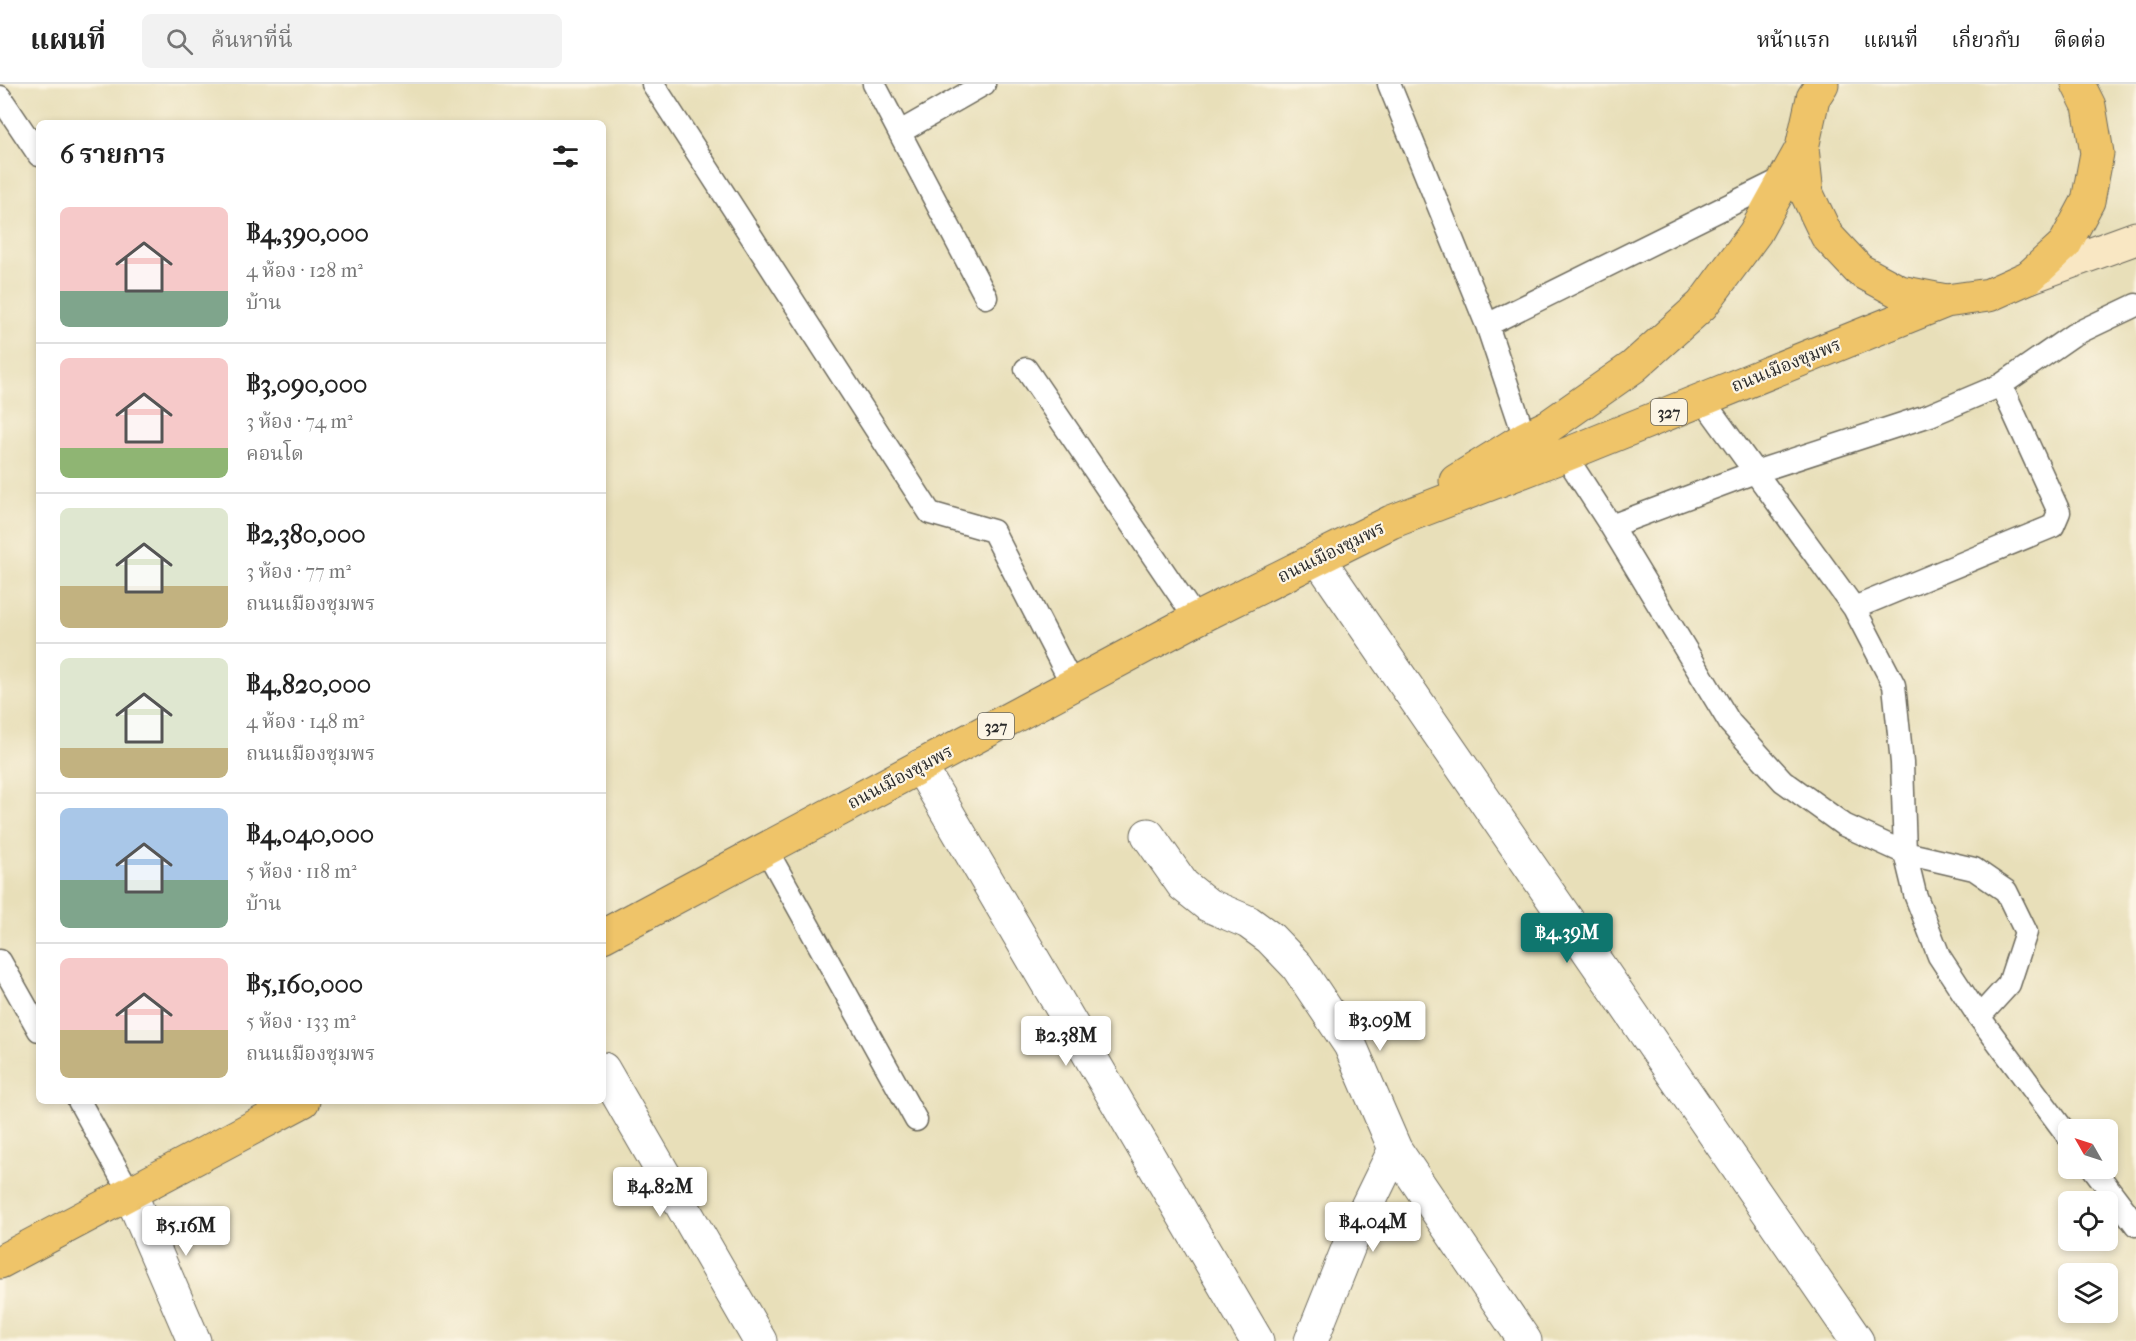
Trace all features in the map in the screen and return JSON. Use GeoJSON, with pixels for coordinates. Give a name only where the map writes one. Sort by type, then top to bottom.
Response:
{"type":"FeatureCollection","features":[{"type":"Feature","properties":{"kind":"main road"},"geometry":{"type":"LineString","coordinates":[[2029,277],[2065,244],[2088,201],[2097,153],[2090,105],[2078,84]]}},
{"type":"Feature","properties":{"kind":"main road"},"geometry":{"type":"LineString","coordinates":[[1814,89],[1802,148],[1808,194],[1827,236],[1859,270],[1900,292],[1946,301],[1989,295],[2029,277],[2136,238]]}},
{"type":"Feature","properties":{"kind":"main road","name":"ถนนเมืองชุมพร"},"geometry":{"type":"LineString","coordinates":[[1391,522],[1525,438],[1549,426],[1633,367],[1702,305],[1755,233],[1802,148]]}},
{"type":"Feature","properties":{"kind":"main road","name":"ถนนเมืองชุมพร"},"geometry":{"type":"LineString","coordinates":[[606,934],[1196,619],[1391,522],[1565,455],[1946,301]]}},
{"type":"Feature","properties":{"kind":"main road"},"geometry":{"type":"LineString","coordinates":[[0,1262],[295,1104]]}},
{"type":"Feature","properties":{"kind":"street"},"geometry":{"type":"LineString","coordinates":[[1318,558],[1857,1341]]}},
{"type":"Feature","properties":{"kind":"street"},"geometry":{"type":"LineString","coordinates":[[920,766],[1257,1341]]}},
{"type":"Feature","properties":{"kind":"street"},"geometry":{"type":"LineString","coordinates":[[1148,835],[1184,885],[1208,905],[1248,922],[1270,938],[1297,966],[1350,1045],[1395,1149],[1525,1341]]}},
{"type":"Feature","properties":{"kind":"street"},"geometry":{"type":"LineString","coordinates":[[606,1074],[760,1341]]}},
{"type":"Feature","properties":{"kind":"street"},"geometry":{"type":"LineString","coordinates":[[1311,1341],[1355,1231],[1395,1149]]}},
{"type":"Feature","properties":{"kind":"street"},"geometry":{"type":"LineString","coordinates":[[130,1193],[194,1341]]}},
{"type":"Feature","properties":{"kind":"lane"},"geometry":{"type":"LineString","coordinates":[[653,84],[930,513],[993,531],[1072,686]]}},
{"type":"Feature","properties":{"kind":"lane"},"geometry":{"type":"LineString","coordinates":[[874,84],[986,297]]}},
{"type":"Feature","properties":{"kind":"lane"},"geometry":{"type":"LineString","coordinates":[[900,132],[984,84]]}},
{"type":"Feature","properties":{"kind":"lane"},"geometry":{"type":"LineString","coordinates":[[1389,84],[1487,325],[1525,438]]}},
{"type":"Feature","properties":{"kind":"lane"},"geometry":{"type":"LineString","coordinates":[[0,97],[36,151]]}},
{"type":"Feature","properties":{"kind":"lane"},"geometry":{"type":"LineString","coordinates":[[1487,325],[1786,177]]}},
{"type":"Feature","properties":{"kind":"lane"},"geometry":{"type":"LineString","coordinates":[[1611,526],[1755,472],[1930,415],[2001,385],[2073,335],[2136,305]]}},
{"type":"Feature","properties":{"kind":"lane"},"geometry":{"type":"LineString","coordinates":[[1026,369],[1196,619]]}},
{"type":"Feature","properties":{"kind":"lane"},"geometry":{"type":"LineString","coordinates":[[1854,608],[2053,526],[2059,512],[2001,385]]}},
{"type":"Feature","properties":{"kind":"lane"},"geometry":{"type":"LineString","coordinates":[[1702,399],[1854,608],[1894,685],[1902,764],[1905,853],[1915,894],[1939,956],[1979,1017],[2058,1123]]}},
{"type":"Feature","properties":{"kind":"lane"},"geometry":{"type":"LineString","coordinates":[[1565,455],[1611,526],[1730,723],[1783,781],[1844,825],[1905,853],[1974,869],[2006,891],[2026,932],[2009,984],[1979,1017]]}},
{"type":"Feature","properties":{"kind":"lane"},"geometry":{"type":"LineString","coordinates":[[766,849],[916,1120]]}},
{"type":"Feature","properties":{"kind":"lane"},"geometry":{"type":"LineString","coordinates":[[0,961],[36,1025]]}},
{"type":"Feature","properties":{"kind":"lane"},"geometry":{"type":"LineString","coordinates":[[81,1104],[130,1193]]}},
{"type":"Feature","properties":{"kind":"lane"},"geometry":{"type":"LineString","coordinates":[[2101,1179],[2136,1225]]}}]}
